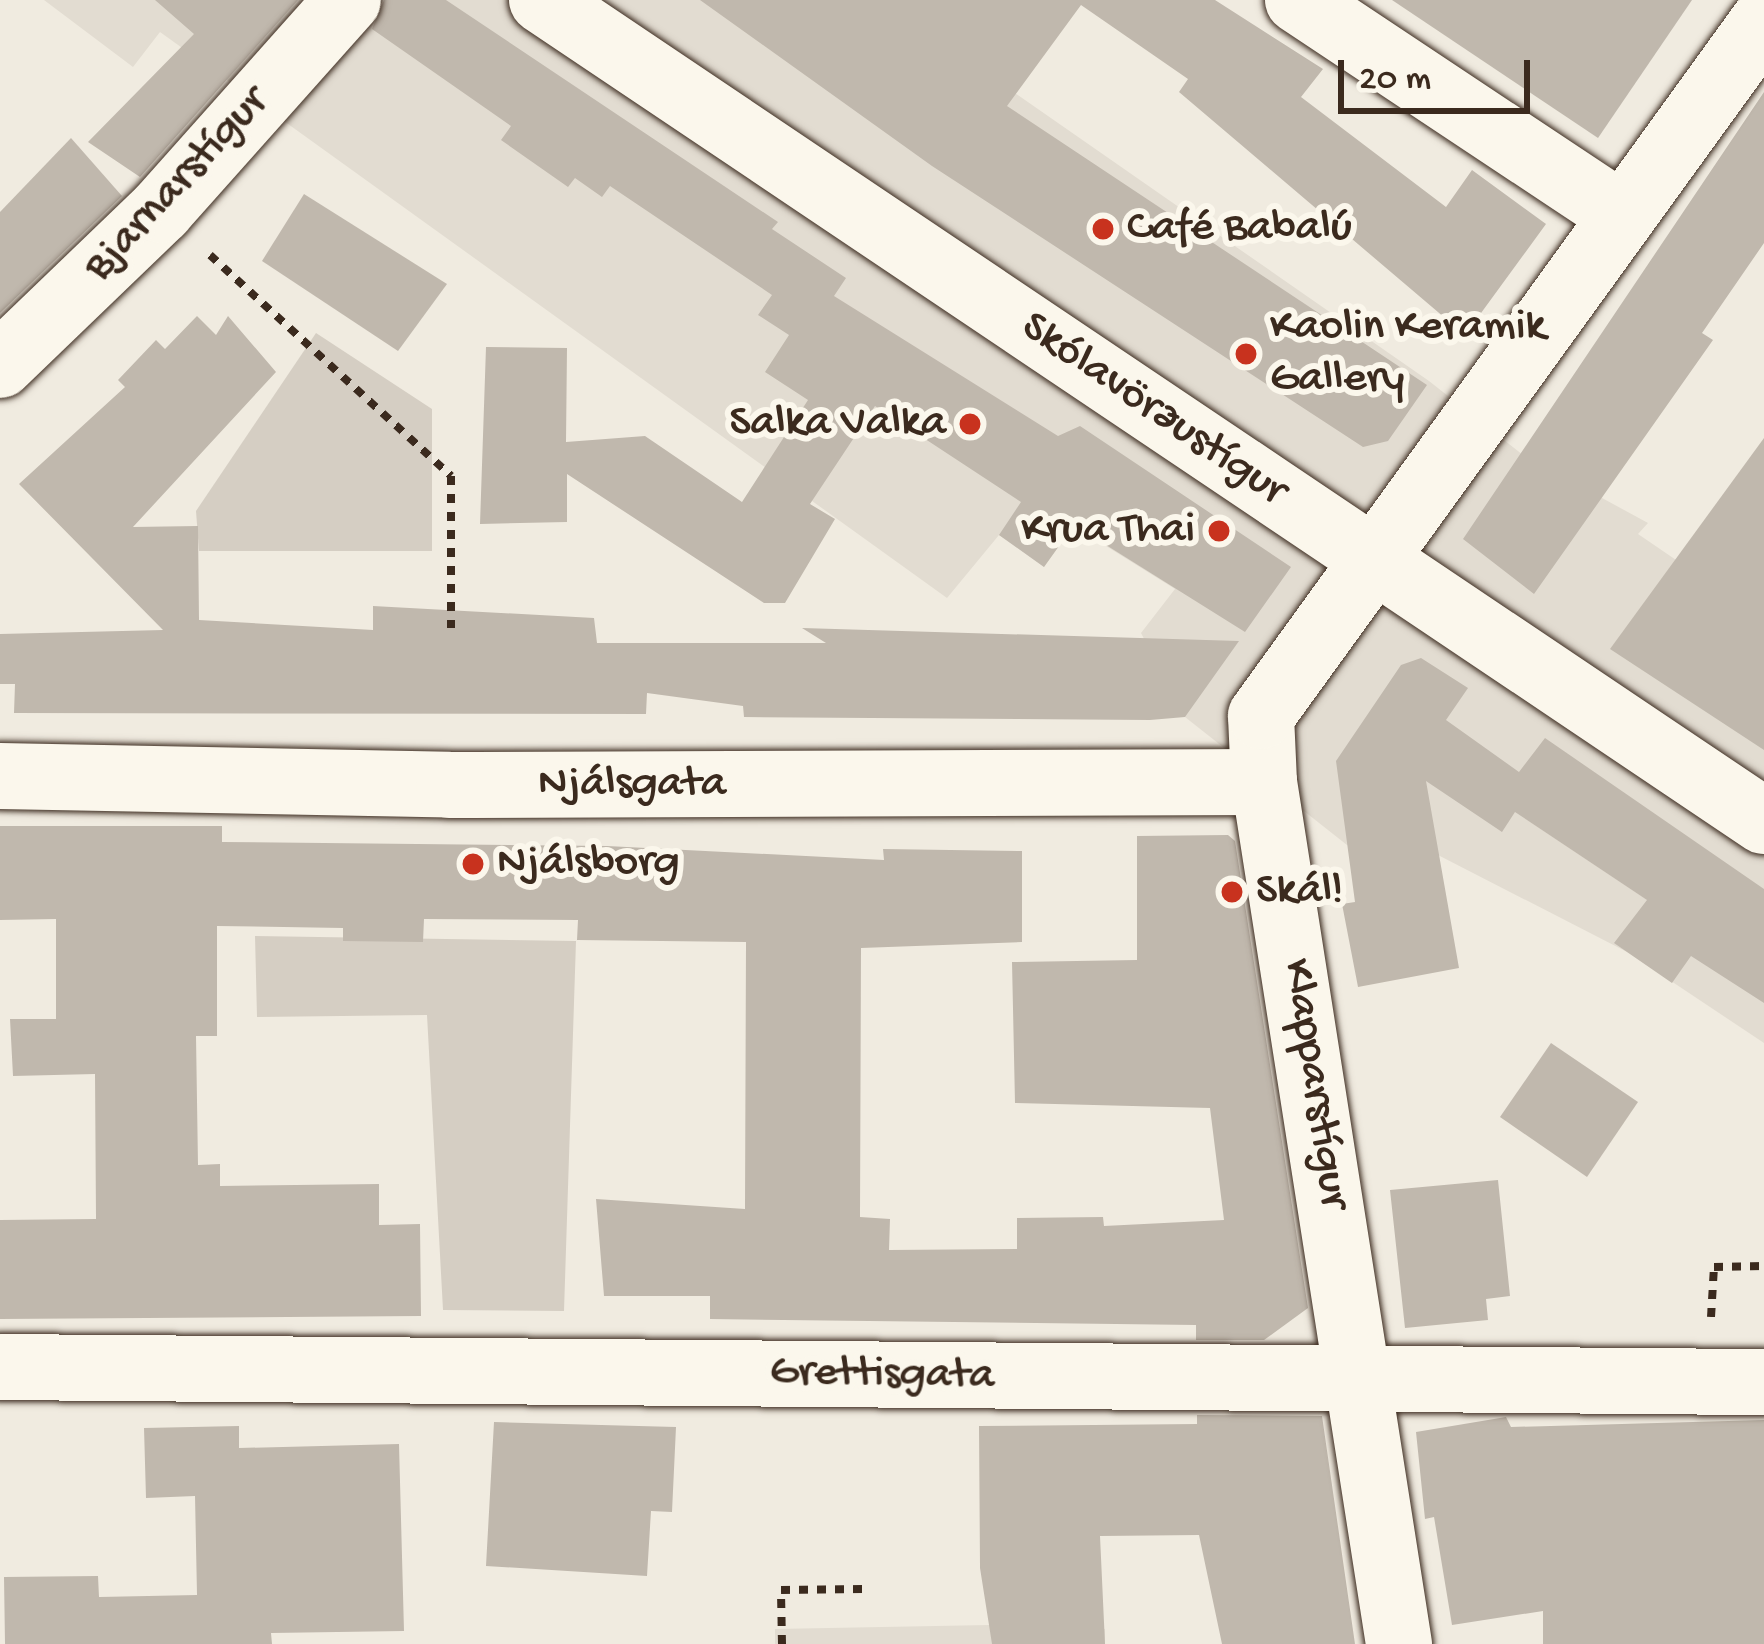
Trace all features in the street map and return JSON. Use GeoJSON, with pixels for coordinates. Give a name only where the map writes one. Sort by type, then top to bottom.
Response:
{"type":"FeatureCollection","features":[{"type":"Feature","properties":{"kind":"street","name":"Bjarnarstígur"},"geometry":{"type":"LineString","coordinates":[[0,365],[160,210],[348,0]]}},
{"type":"Feature","properties":{"kind":"street","name":"Skólavörðustígur"},"geometry":{"type":"LineString","coordinates":[[542,0],[1764,820]]}},
{"type":"Feature","properties":{"kind":"street"},"geometry":{"type":"LineString","coordinates":[[1298,0],[1623,217]]}},
{"type":"Feature","properties":{"kind":"street","name":"Klapparstígur"},"geometry":{"type":"LineString","coordinates":[[1399,1644],[1363,1379],[1264,782],[1261,716],[1764,21]]}},
{"type":"Feature","properties":{"kind":"street","name":"Njálsgata"},"geometry":{"type":"LineString","coordinates":[[0,776],[449,785],[1264,782]]}},
{"type":"Feature","properties":{"kind":"street","name":"Grettisgata"},"geometry":{"type":"LineString","coordinates":[[0,1367],[1764,1382]]}},
{"type":"Feature","properties":{"kind":"path"},"geometry":{"type":"LineString","coordinates":[[160,210],[452,476],[451,628]]}},
{"type":"Feature","properties":{"kind":"path"},"geometry":{"type":"LineString","coordinates":[[1710,1331],[1714,1267],[1764,1266]]}},
{"type":"Feature","properties":{"kind":"path"},"geometry":{"type":"LineString","coordinates":[[782,1644],[781,1590],[863,1589]]}},
{"type":"Feature","properties":{"kind":"shaded area"},"geometry":{"type":"Polygon","coordinates":[[[44,0],[881,0],[1429,381],[1523,455],[1648,523],[1638,534],[1764,620],[1764,1043],[1629,953],[1401,836],[1347,845],[1185,717],[1141,633],[1175,589],[1082,531],[1069,532],[1044,567],[999,535],[947,598],[160,32],[133,67],[44,0]]]}},
{"type":"Feature","properties":{"kind":"shaded area"},"geometry":{"type":"Polygon","coordinates":[[[316,333],[432,409],[432,551],[199,551],[196,511],[316,333]]]}},
{"type":"Feature","properties":{"kind":"shaded area"},"geometry":{"type":"Polygon","coordinates":[[[255,936],[576,941],[564,1311],[443,1310],[427,1015],[257,1017],[255,936]]]}},
{"type":"Feature","properties":{"kind":"shaded area"},"geometry":{"type":"Polygon","coordinates":[[[989,1625],[1105,1629],[1105,1644],[775,1644],[775,1629],[989,1625]]]}},
{"type":"Feature","properties":{"kind":"building"},"geometry":{"type":"Polygon","coordinates":[[[155,0],[298,0],[140,177],[88,142],[194,34],[155,0]]]}},
{"type":"Feature","properties":{"kind":"building"},"geometry":{"type":"Polygon","coordinates":[[[384,0],[446,0],[778,222],[772,229],[846,278],[834,296],[1058,436],[1080,426],[1291,567],[1245,632],[1074,525],[1044,567],[999,535],[1021,502],[875,406],[810,504],[835,519],[785,603],[764,603],[567,474],[567,522],[480,524],[486,347],[567,348],[566,442],[645,436],[742,502],[808,400],[765,372],[789,335],[758,315],[772,295],[610,186],[602,197],[575,178],[568,187],[501,140],[511,126],[372,29],[384,0]]]}},
{"type":"Feature","properties":{"kind":"building"},"geometry":{"type":"Polygon","coordinates":[[[700,0],[1215,0],[1323,69],[1301,97],[1446,207],[1472,170],[1546,224],[1465,335],[1179,92],[1188,79],[1081,5],[1007,106],[1427,385],[1388,441],[1363,447],[932,166],[700,0]]]}},
{"type":"Feature","properties":{"kind":"building"},"geometry":{"type":"Polygon","coordinates":[[[1392,0],[1692,0],[1598,138],[1392,0]]]}},
{"type":"Feature","properties":{"kind":"building"},"geometry":{"type":"Polygon","coordinates":[[[1764,92],[1764,243],[1702,333],[1713,340],[1534,594],[1463,539],[1764,92]]]}},
{"type":"Feature","properties":{"kind":"building"},"geometry":{"type":"Polygon","coordinates":[[[71,138],[122,196],[0,313],[0,212],[71,138]]]}},
{"type":"Feature","properties":{"kind":"building"},"geometry":{"type":"Polygon","coordinates":[[[304,194],[447,284],[398,351],[262,261],[304,194]]]}},
{"type":"Feature","properties":{"kind":"building"},"geometry":{"type":"Polygon","coordinates":[[[197,316],[216,335],[228,316],[276,372],[133,527],[198,526],[199,620],[373,630],[373,606],[594,618],[597,643],[826,643],[802,628],[1239,641],[1185,717],[1150,720],[744,717],[743,706],[647,693],[646,714],[14,713],[15,684],[0,684],[0,634],[163,630],[19,484],[125,387],[118,380],[156,340],[165,349],[197,316]]]}},
{"type":"Feature","properties":{"kind":"building"},"geometry":{"type":"Polygon","coordinates":[[[1764,438],[1764,750],[1610,649],[1764,438]]]}},
{"type":"Feature","properties":{"kind":"building"},"geometry":{"type":"Polygon","coordinates":[[[1421,658],[1468,688],[1446,720],[1519,772],[1545,738],[1764,889],[1764,1003],[1691,956],[1672,983],[1614,943],[1647,900],[1515,812],[1502,832],[1426,781],[1459,968],[1358,987],[1342,904],[1355,902],[1336,761],[1401,665],[1421,658]]]}},
{"type":"Feature","properties":{"kind":"building"},"geometry":{"type":"Polygon","coordinates":[[[0,826],[222,826],[222,842],[607,846],[884,860],[883,849],[1022,851],[1022,942],[861,948],[860,1217],[890,1219],[889,1250],[1017,1249],[1017,1218],[1103,1217],[1104,1226],[1224,1220],[1210,1108],[1015,1103],[1012,962],[1137,960],[1137,836],[1228,835],[1235,841],[1308,1308],[1264,1340],[1196,1340],[1196,1325],[710,1319],[710,1296],[604,1296],[596,1199],[745,1209],[746,942],[577,940],[578,920],[424,919],[423,942],[343,941],[343,928],[217,926],[217,1036],[196,1036],[198,1165],[220,1164],[220,1186],[379,1184],[379,1225],[420,1224],[421,1316],[0,1319],[0,1220],[96,1219],[95,1074],[13,1076],[10,1019],[56,1019],[56,919],[0,920],[0,826]]]}},
{"type":"Feature","properties":{"kind":"building"},"geometry":{"type":"Polygon","coordinates":[[[1551,1043],[1638,1102],[1587,1177],[1500,1117],[1551,1043]]]}},
{"type":"Feature","properties":{"kind":"building"},"geometry":{"type":"Polygon","coordinates":[[[1498,1180],[1510,1296],[1486,1299],[1488,1320],[1405,1328],[1390,1190],[1498,1180]]]}},
{"type":"Feature","properties":{"kind":"building"},"geometry":{"type":"Polygon","coordinates":[[[1197,1415],[1322,1416],[1355,1644],[1222,1644],[1199,1535],[1100,1536],[1105,1644],[992,1644],[980,1568],[979,1426],[1197,1424],[1197,1415]]]}},
{"type":"Feature","properties":{"kind":"building"},"geometry":{"type":"Polygon","coordinates":[[[1506,1417],[1511,1427],[1764,1420],[1764,1644],[1543,1644],[1543,1611],[1452,1625],[1434,1517],[1425,1519],[1416,1432],[1506,1417]]]}},
{"type":"Feature","properties":{"kind":"building"},"geometry":{"type":"Polygon","coordinates":[[[494,1422],[676,1427],[672,1512],[651,1511],[647,1576],[486,1566],[494,1422]]]}},
{"type":"Feature","properties":{"kind":"building"},"geometry":{"type":"Polygon","coordinates":[[[239,1426],[239,1448],[399,1444],[404,1631],[271,1633],[272,1644],[5,1644],[4,1577],[98,1576],[99,1597],[197,1595],[195,1496],[146,1498],[144,1428],[239,1426]]]}},
{"type":"Feature","properties":{"kind":"place","name":"Café Babalú"},"geometry":{"type":"Point","coordinates":[1103,229]}},
{"type":"Feature","properties":{"kind":"place","name":"Kaolin Keramik Gallery"},"geometry":{"type":"Point","coordinates":[1246,354]}},
{"type":"Feature","properties":{"kind":"place","name":"Salka Valka"},"geometry":{"type":"Point","coordinates":[970,424]}},
{"type":"Feature","properties":{"kind":"place","name":"Krua Thai"},"geometry":{"type":"Point","coordinates":[1219,531]}},
{"type":"Feature","properties":{"kind":"place","name":"Njálsborg"},"geometry":{"type":"Point","coordinates":[473,864]}},
{"type":"Feature","properties":{"kind":"place","name":"Skál!"},"geometry":{"type":"Point","coordinates":[1232,892]}}]}
